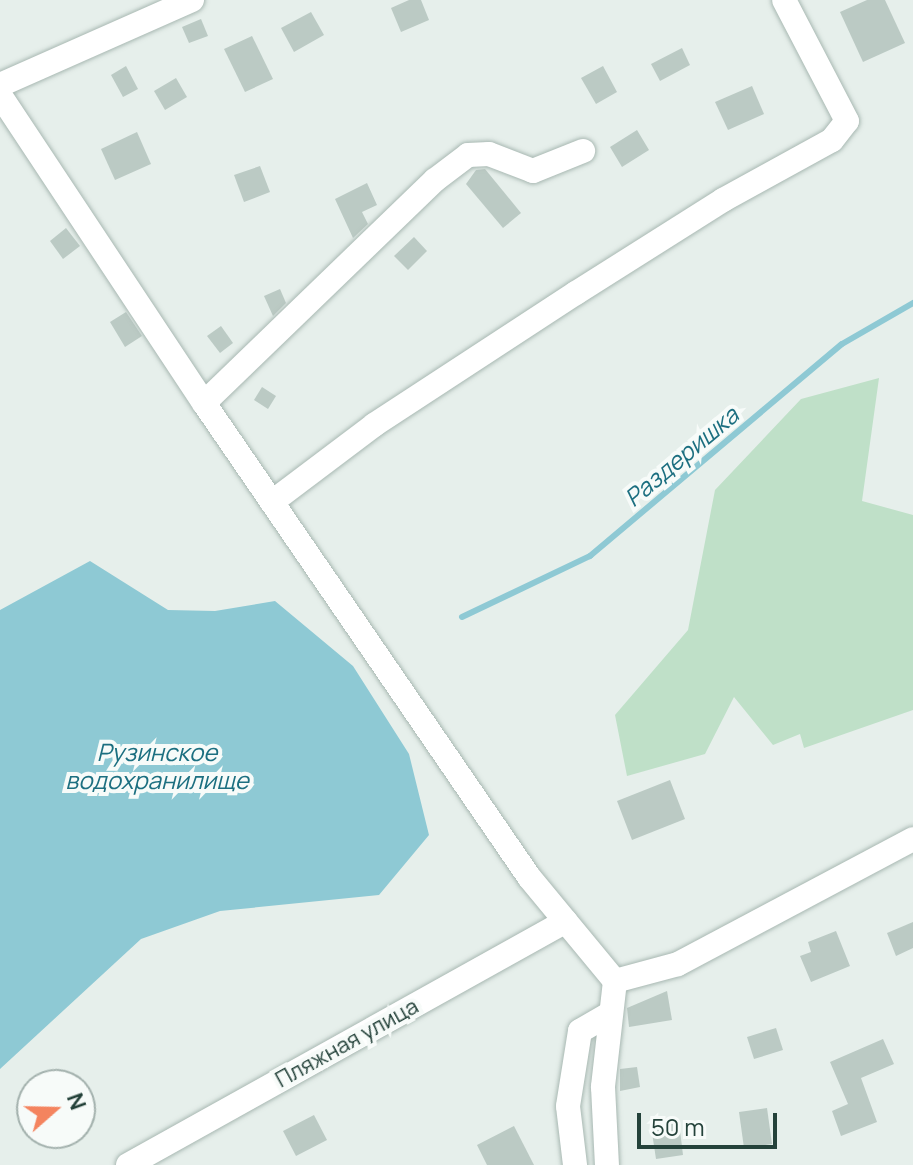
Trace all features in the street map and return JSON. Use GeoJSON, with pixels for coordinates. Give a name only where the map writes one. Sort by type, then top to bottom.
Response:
{"type":"FeatureCollection","features":[{"type":"Feature","properties":{"kind":"street"},"geometry":{"type":"LineString","coordinates":[[0,85],[192,0]]}},
{"type":"Feature","properties":{"kind":"street"},"geometry":{"type":"LineString","coordinates":[[272,502],[374,425],[576,293],[723,200],[832,140],[847,121],[784,0]]}},
{"type":"Feature","properties":{"kind":"street"},"geometry":{"type":"LineString","coordinates":[[0,95],[204,403],[529,877],[615,981],[603,1087],[607,1165]]}},
{"type":"Feature","properties":{"kind":"street"},"geometry":{"type":"LineString","coordinates":[[204,403],[435,180],[468,155],[489,154],[533,171],[583,151]]}},
{"type":"Feature","properties":{"kind":"street"},"geometry":{"type":"LineString","coordinates":[[615,981],[678,964],[913,839]]}},
{"type":"Feature","properties":{"kind":"street","name":"Пляжная улица"},"geometry":{"type":"LineString","coordinates":[[128,1165],[566,921]]}},
{"type":"Feature","properties":{"kind":"street"},"geometry":{"type":"LineString","coordinates":[[575,1165],[568,1106],[580,1031],[610,1014]]}},
{"type":"Feature","properties":{"kind":"green space"},"geometry":{"type":"Polygon","coordinates":[[[879,378],[862,501],[913,515],[913,710],[804,748],[800,734],[773,745],[734,697],[705,754],[627,776],[615,715],[688,630],[715,490],[801,399],[879,378]]]}},
{"type":"Feature","properties":{"kind":"water","name":"Рузинское водохранилище"},"geometry":{"type":"Polygon","coordinates":[[[90,561],[168,610],[215,611],[275,601],[353,666],[409,754],[429,835],[379,895],[220,911],[141,939],[0,1069],[0,610],[90,561]]]}},
{"type":"Feature","properties":{"kind":"building"},"geometry":{"type":"Polygon","coordinates":[[[409,0],[421,0],[429,20],[401,32],[391,8],[409,0]]]}},
{"type":"Feature","properties":{"kind":"building"},"geometry":{"type":"Polygon","coordinates":[[[867,0],[885,0],[905,43],[863,62],[840,12],[867,0]]]}},
{"type":"Feature","properties":{"kind":"building"},"geometry":{"type":"Polygon","coordinates":[[[311,12],[324,35],[294,52],[281,28],[311,12]]]}},
{"type":"Feature","properties":{"kind":"building"},"geometry":{"type":"Polygon","coordinates":[[[201,19],[208,36],[189,43],[182,27],[201,19]]]}},
{"type":"Feature","properties":{"kind":"building"},"geometry":{"type":"Polygon","coordinates":[[[252,36],[273,79],[245,92],[224,49],[252,36]]]}},
{"type":"Feature","properties":{"kind":"building"},"geometry":{"type":"Polygon","coordinates":[[[682,48],[690,65],[660,81],[651,64],[682,48]]]}},
{"type":"Feature","properties":{"kind":"building"},"geometry":{"type":"Polygon","coordinates":[[[126,66],[138,89],[123,97],[111,75],[126,66]]]}},
{"type":"Feature","properties":{"kind":"building"},"geometry":{"type":"Polygon","coordinates":[[[603,66],[617,92],[596,104],[581,78],[603,66]]]}},
{"type":"Feature","properties":{"kind":"building"},"geometry":{"type":"Polygon","coordinates":[[[176,78],[187,97],[165,110],[154,91],[176,78]]]}},
{"type":"Feature","properties":{"kind":"building"},"geometry":{"type":"Polygon","coordinates":[[[752,86],[764,114],[728,130],[715,102],[752,86]]]}},
{"type":"Feature","properties":{"kind":"building"},"geometry":{"type":"Polygon","coordinates":[[[637,130],[649,150],[622,167],[610,147],[637,130]]]}},
{"type":"Feature","properties":{"kind":"building"},"geometry":{"type":"Polygon","coordinates":[[[137,132],[151,164],[115,180],[101,149],[137,132]]]}},
{"type":"Feature","properties":{"kind":"building"},"geometry":{"type":"Polygon","coordinates":[[[260,166],[270,192],[244,202],[234,175],[260,166]]]}},
{"type":"Feature","properties":{"kind":"building"},"geometry":{"type":"Polygon","coordinates":[[[485,169],[521,213],[503,228],[466,184],[476,170],[485,169]]]}},
{"type":"Feature","properties":{"kind":"building"},"geometry":{"type":"Polygon","coordinates":[[[367,183],[377,205],[362,212],[368,224],[353,238],[335,199],[367,183]]]}},
{"type":"Feature","properties":{"kind":"building"},"geometry":{"type":"Polygon","coordinates":[[[66,228],[80,246],[63,259],[50,241],[66,228]]]}},
{"type":"Feature","properties":{"kind":"building"},"geometry":{"type":"Polygon","coordinates":[[[414,237],[427,251],[408,270],[394,256],[414,237]]]}},
{"type":"Feature","properties":{"kind":"building"},"geometry":{"type":"Polygon","coordinates":[[[280,289],[286,303],[273,316],[264,296],[280,289]]]}},
{"type":"Feature","properties":{"kind":"building"},"geometry":{"type":"Polygon","coordinates":[[[126,312],[142,336],[125,347],[110,322],[126,312]]]}},
{"type":"Feature","properties":{"kind":"building"},"geometry":{"type":"Polygon","coordinates":[[[221,326],[233,343],[220,353],[207,336],[221,326]]]}},
{"type":"Feature","properties":{"kind":"building"},"geometry":{"type":"Polygon","coordinates":[[[262,387],[276,396],[268,409],[254,400],[262,387]]]}},
{"type":"Feature","properties":{"kind":"building"},"geometry":{"type":"Polygon","coordinates":[[[670,780],[685,819],[632,840],[617,801],[670,780]]]}},
{"type":"Feature","properties":{"kind":"building"},"geometry":{"type":"Polygon","coordinates":[[[913,922],[913,948],[896,956],[887,933],[913,922]]]}},
{"type":"Feature","properties":{"kind":"building"},"geometry":{"type":"Polygon","coordinates":[[[836,931],[850,966],[811,982],[800,956],[811,952],[808,942],[836,931]]]}},
{"type":"Feature","properties":{"kind":"building"},"geometry":{"type":"Polygon","coordinates":[[[667,991],[672,1020],[629,1027],[627,1008],[667,991]]]}},
{"type":"Feature","properties":{"kind":"building"},"geometry":{"type":"Polygon","coordinates":[[[776,1028],[783,1050],[754,1059],[747,1037],[776,1028]]]}},
{"type":"Feature","properties":{"kind":"building"},"geometry":{"type":"Polygon","coordinates":[[[883,1039],[894,1064],[861,1078],[877,1122],[841,1136],[832,1111],[848,1104],[830,1062],[883,1039]]]}},
{"type":"Feature","properties":{"kind":"building"},"geometry":{"type":"Polygon","coordinates":[[[637,1067],[640,1087],[620,1091],[620,1069],[637,1067]]]}},
{"type":"Feature","properties":{"kind":"building"},"geometry":{"type":"Polygon","coordinates":[[[767,1108],[772,1144],[744,1148],[739,1112],[767,1108]]]}},
{"type":"Feature","properties":{"kind":"building"},"geometry":{"type":"Polygon","coordinates":[[[314,1115],[327,1140],[296,1156],[283,1131],[314,1115]]]}},
{"type":"Feature","properties":{"kind":"building"},"geometry":{"type":"Polygon","coordinates":[[[679,1122],[683,1155],[656,1159],[651,1126],[679,1122]]]}},
{"type":"Feature","properties":{"kind":"building"},"geometry":{"type":"Polygon","coordinates":[[[514,1126],[534,1165],[487,1165],[477,1145],[514,1126]]]}},
{"type":"Feature","properties":{"kind":"waterway","name":"Раздеришка"},"geometry":{"type":"LineString","coordinates":[[462,617],[590,556],[842,344],[913,303]]}}]}
